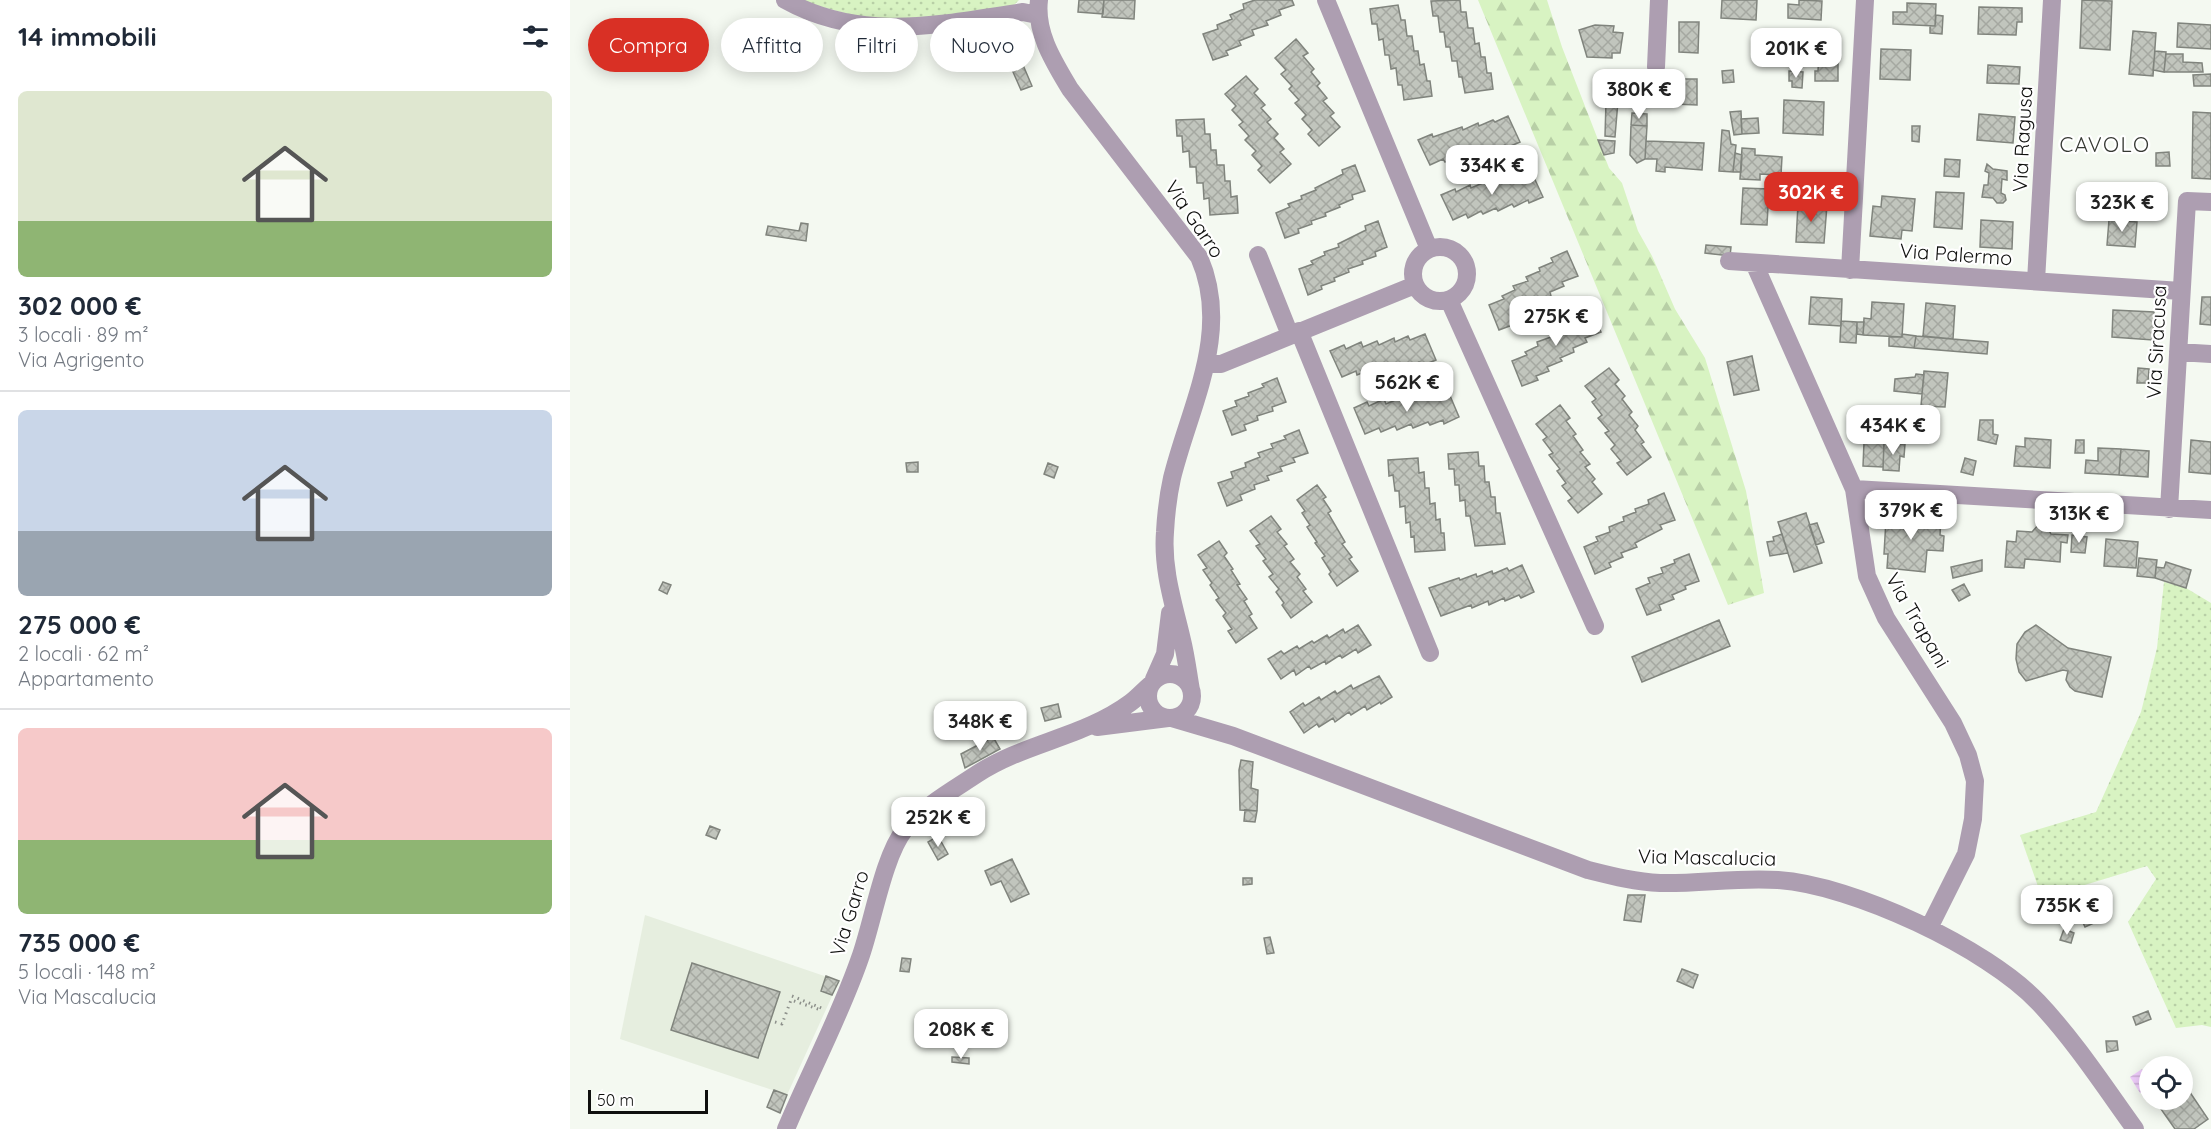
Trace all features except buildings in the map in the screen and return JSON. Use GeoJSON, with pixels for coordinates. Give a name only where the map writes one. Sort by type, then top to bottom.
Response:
{"type":"FeatureCollection","features":[{"type":"Feature","properties":{"kind":"street"},"geometry":{"type":"LineString","coordinates":[[785,0],[811,13],[850,24],[922,27],[1038,8]]}},
{"type":"Feature","properties":{"kind":"street"},"geometry":{"type":"LineString","coordinates":[[1326,0],[1429,249]]}},
{"type":"Feature","properties":{"kind":"street"},"geometry":{"type":"LineString","coordinates":[[1656,67],[1659,0]]}},
{"type":"Feature","properties":{"kind":"street"},"geometry":{"type":"LineString","coordinates":[[1850,270],[1866,0]]}},
{"type":"Feature","properties":{"kind":"street","name":"Via Ragusa"},"geometry":{"type":"LineString","coordinates":[[2036,281],[2052,0]]}},
{"type":"Feature","properties":{"kind":"street","name":"Via Garro"},"geometry":{"type":"LineString","coordinates":[[1038,8],[1044,42],[1070,89],[1199,257],[1207,276],[1211,294],[1211,333],[1206,364],[1172,479],[1167,506],[1166,564],[1172,599]]}},
{"type":"Feature","properties":{"kind":"street","name":"Via Siracusa"},"geometry":{"type":"LineString","coordinates":[[2169,508],[2187,201],[2211,202]]}},
{"type":"Feature","properties":{"kind":"street"},"geometry":{"type":"LineString","coordinates":[[1448,248],[1458,254],[1465,264],[1467,277],[1463,288],[1449,300],[1436,302],[1429,300],[1414,285],[1412,275],[1414,264],[1420,255],[1429,249],[1448,248]]}},
{"type":"Feature","properties":{"kind":"street"},"geometry":{"type":"LineString","coordinates":[[1258,255],[1295,333],[1430,653]]}},
{"type":"Feature","properties":{"kind":"street","name":"Via Palermo"},"geometry":{"type":"LineString","coordinates":[[1729,261],[2181,291]]}},
{"type":"Feature","properties":{"kind":"street","name":"Via Trapani"},"geometry":{"type":"LineString","coordinates":[[1754,264],[1854,489],[1867,576],[1886,618],[1953,723],[1968,754],[1975,780],[1973,819],[1966,854],[1929,928]]}},
{"type":"Feature","properties":{"kind":"street"},"geometry":{"type":"LineString","coordinates":[[1206,364],[1221,364],[1414,285]]}},
{"type":"Feature","properties":{"kind":"street"},"geometry":{"type":"LineString","coordinates":[[1449,300],[1595,626]]}},
{"type":"Feature","properties":{"kind":"street"},"geometry":{"type":"LineString","coordinates":[[2178,352],[2211,354]]}},
{"type":"Feature","properties":{"kind":"street"},"geometry":{"type":"LineString","coordinates":[[1854,489],[2211,510]]}},
{"type":"Feature","properties":{"kind":"street"},"geometry":{"type":"LineString","coordinates":[[1172,599],[1165,654],[1147,695],[1149,705],[1158,715],[1233,736]]}},
{"type":"Feature","properties":{"kind":"street"},"geometry":{"type":"LineString","coordinates":[[1078,730],[1170,718],[1179,716],[1187,710],[1192,693],[1172,599]]}},
{"type":"Feature","properties":{"kind":"street"},"geometry":{"type":"LineString","coordinates":[[1078,730],[1130,703],[1152,682],[1167,673],[1186,680],[1196,705],[1206,718],[1233,736]]}},
{"type":"Feature","properties":{"kind":"street","name":"Via Garro"},"geometry":{"type":"LineString","coordinates":[[786,1129],[859,960],[888,864],[905,830],[921,814],[980,772],[1020,752],[1078,730]]}},
{"type":"Feature","properties":{"kind":"street","name":"Via Mascalucia"},"geometry":{"type":"LineString","coordinates":[[1233,736],[1588,870],[1613,877],[1661,883],[1781,880],[1852,897],[1929,928],[1987,961],[2015,981],[2038,1002],[2135,1129]]}},
{"type":"Feature","properties":{"kind":"path"},"geometry":{"type":"LineString","coordinates":[[775,1022],[782,1024],[790,1000],[820,1010],[826,1009],[792,996]]}},
{"type":"Feature","properties":{"kind":"shaded area"},"geometry":{"type":"Polygon","coordinates":[[[645,915],[839,981],[787,1095],[620,1039],[645,915]]]}},
{"type":"Feature","properties":{"kind":"shaded area"},"geometry":{"type":"Polygon","coordinates":[[[2139,1071],[2139,1091],[2130,1077],[2139,1071]]]}},
{"type":"Feature","properties":{"kind":"green space"},"geometry":{"type":"Polygon","coordinates":[[[796,0],[1019,0],[1013,6],[953,18],[863,18],[796,0]]]}},
{"type":"Feature","properties":{"kind":"green space"},"geometry":{"type":"Polygon","coordinates":[[[1478,0],[1547,0],[1562,47],[1609,168],[1622,183],[1638,231],[1652,256],[1675,309],[1705,358],[1746,491],[1764,593],[1728,605],[1478,0]]]}},
{"type":"Feature","properties":{"kind":"green space"},"geometry":{"type":"Polygon","coordinates":[[[2164,582],[2186,588],[2211,603],[2211,1027],[2202,1025],[2176,1028],[2128,922],[2156,879],[2147,866],[2042,898],[2020,835],[2096,812],[2141,712],[2157,648],[2164,582]]]}},
{"type":"Feature","properties":{"kind":"district","name":"CAVOLO"},"geometry":{"type":"Point","coordinates":[2105,144]}}]}
